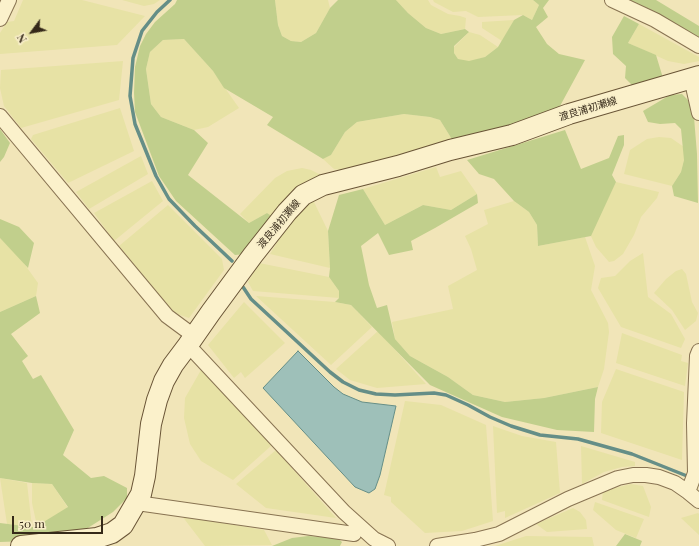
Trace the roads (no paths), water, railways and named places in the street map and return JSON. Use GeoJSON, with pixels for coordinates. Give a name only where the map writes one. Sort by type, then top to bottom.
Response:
{"type":"FeatureCollection","features":[{"type":"Feature","properties":{"kind":"main road","name":"渡良浦初瀬線"},"geometry":{"type":"LineString","coordinates":[[21,546],[97,538],[112,533],[123,525],[141,494],[145,476],[151,424],[157,400],[164,381],[173,365],[248,262],[287,212],[303,195],[314,189],[335,182],[512,134],[570,114],[695,77]]}},
{"type":"Feature","properties":{"kind":"street"},"geometry":{"type":"LineString","coordinates":[[0,18],[9,0]]}},
{"type":"Feature","properties":{"kind":"street"},"geometry":{"type":"LineString","coordinates":[[612,0],[655,20],[699,46]]}},
{"type":"Feature","properties":{"kind":"street"},"geometry":{"type":"LineString","coordinates":[[695,77],[699,113]]}},
{"type":"Feature","properties":{"kind":"street"},"geometry":{"type":"LineString","coordinates":[[0,116],[354,536]]}},
{"type":"Feature","properties":{"kind":"street"},"geometry":{"type":"LineString","coordinates":[[688,492],[695,473],[694,423],[699,351]]}},
{"type":"Feature","properties":{"kind":"street"},"geometry":{"type":"LineString","coordinates":[[437,546],[475,540],[499,534],[568,499],[618,478],[633,475],[646,474],[675,483],[699,501]]}},
{"type":"Feature","properties":{"kind":"street"},"geometry":{"type":"LineString","coordinates":[[137,503],[374,539],[388,546]]}},
{"type":"Feature","properties":{"kind":"water"},"geometry":{"type":"Polygon","coordinates":[[[298,351],[343,394],[362,402],[396,406],[380,475],[375,489],[369,493],[355,487],[263,388],[298,351]]]}},
{"type":"Feature","properties":{"kind":"waterway"},"geometry":{"type":"LineString","coordinates":[[170,0],[157,12],[142,31],[133,58],[130,96],[135,124],[156,176],[169,199],[232,261]]}},
{"type":"Feature","properties":{"kind":"waterway"},"geometry":{"type":"LineString","coordinates":[[243,287],[251,299],[330,372],[343,382],[359,390],[376,394],[395,395],[434,393],[446,395],[511,426],[540,435],[578,439],[632,454],[687,476]]}}]}
